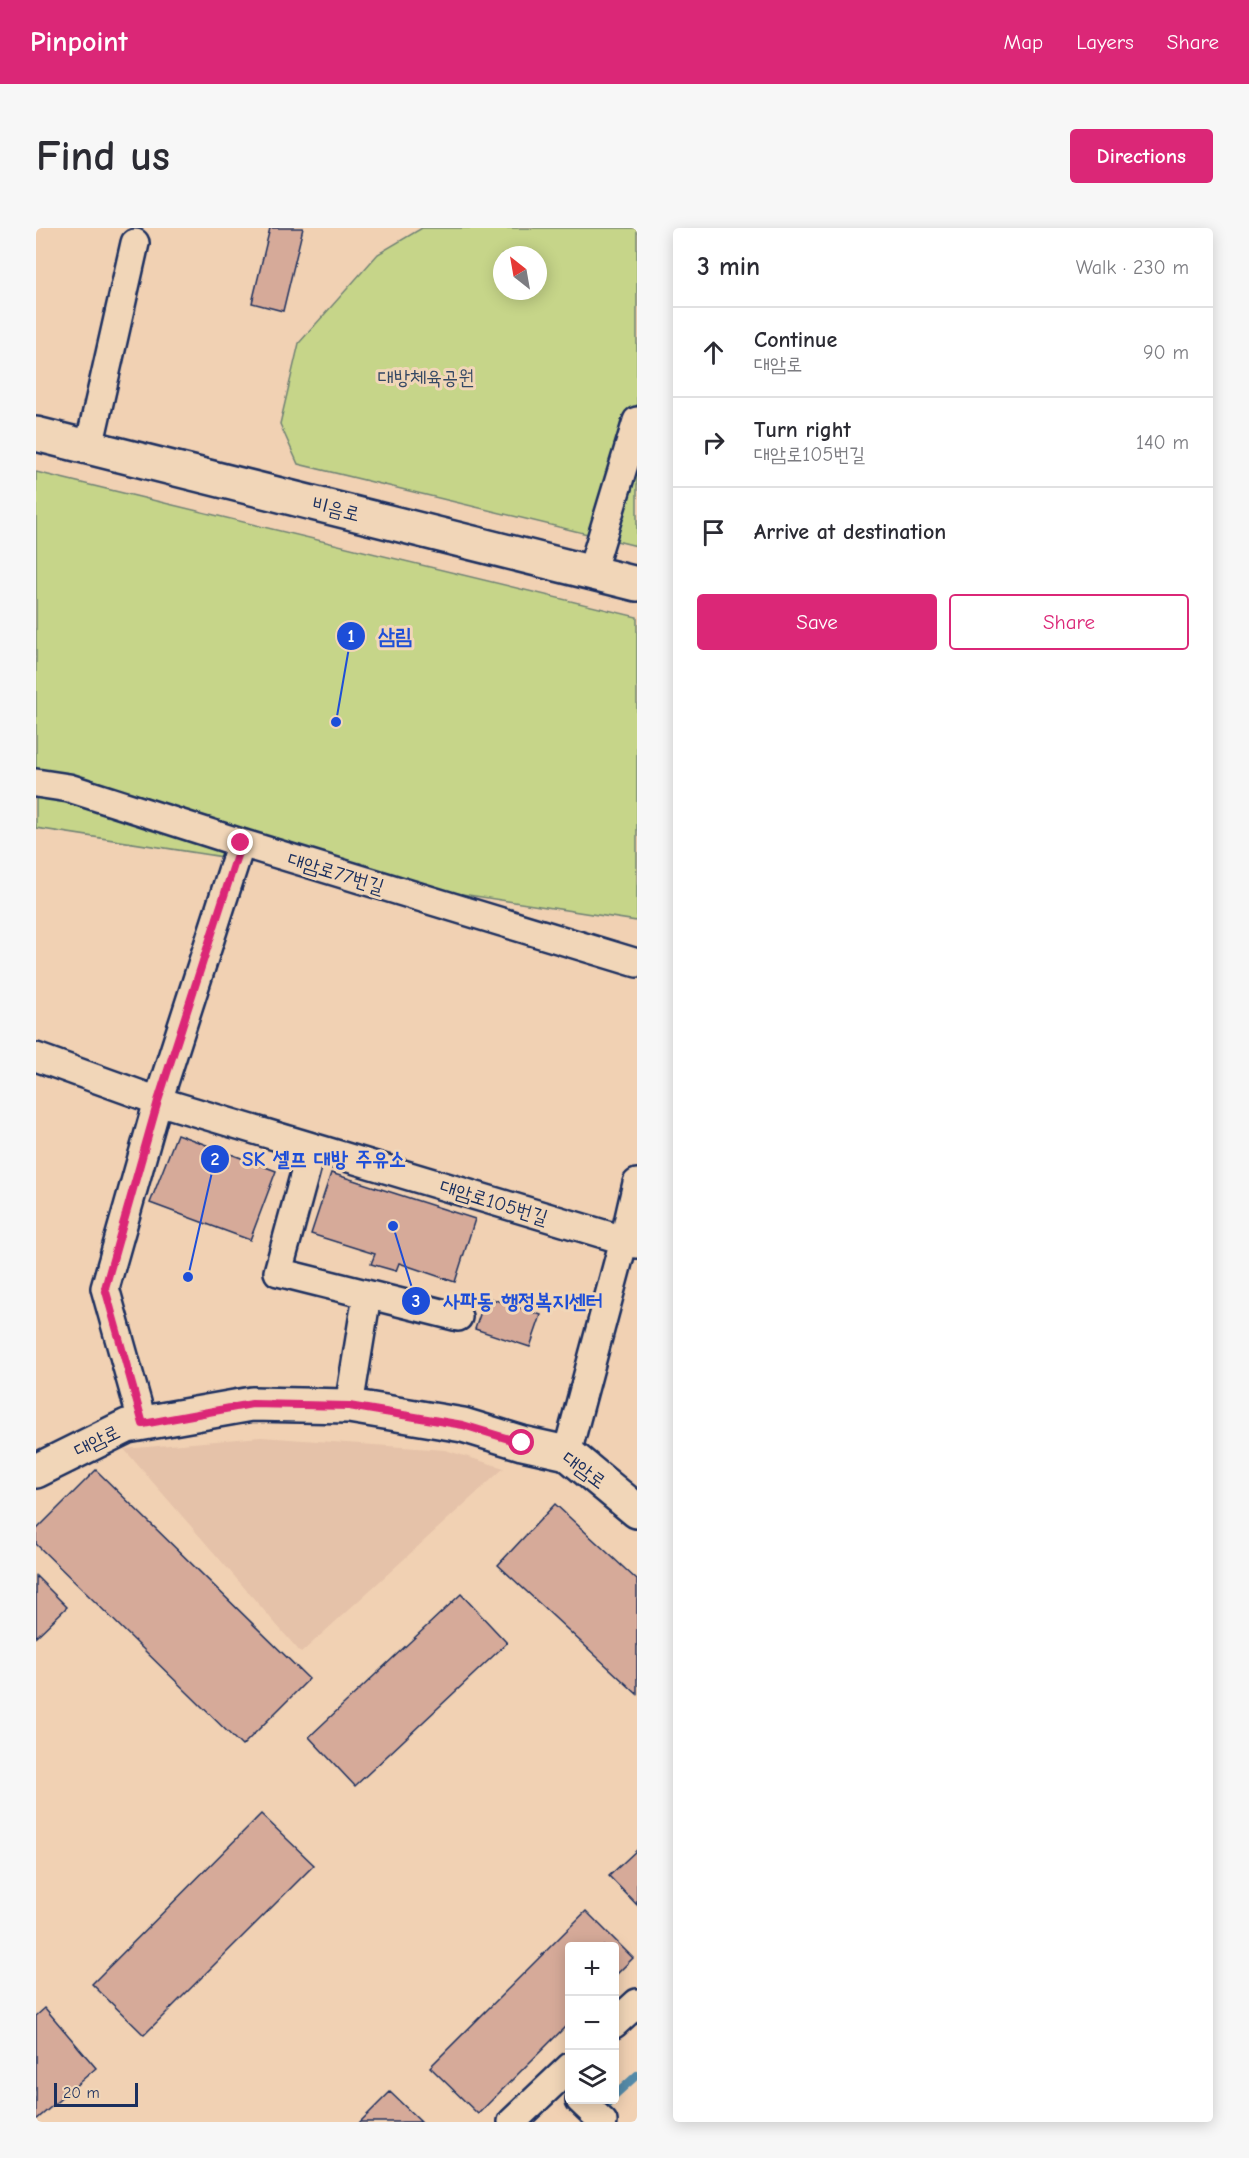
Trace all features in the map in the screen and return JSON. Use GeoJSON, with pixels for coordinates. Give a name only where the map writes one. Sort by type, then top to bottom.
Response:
{"type":"FeatureCollection","features":[{"type":"Feature","properties":{"kind":"street"},"geometry":{"type":"LineString","coordinates":[[89,447],[135,243]]}},
{"type":"Feature","properties":{"kind":"street"},"geometry":{"type":"LineString","coordinates":[[591,573],[637,420]]}},
{"type":"Feature","properties":{"kind":"street","name":"비음로"},"geometry":{"type":"LineString","coordinates":[[36,434],[637,584]]}},
{"type":"Feature","properties":{"kind":"street","name":"대암로77번길"},"geometry":{"type":"LineString","coordinates":[[36,783],[69,788],[241,843],[637,963]]}},
{"type":"Feature","properties":{"kind":"street"},"geometry":{"type":"LineString","coordinates":[[143,1424],[105,1288],[158,1101],[241,843]]}},
{"type":"Feature","properties":{"kind":"street","name":"대암로105번길"},"geometry":{"type":"LineString","coordinates":[[36,1057],[158,1101],[631,1242]]}},
{"type":"Feature","properties":{"kind":"street"},"geometry":{"type":"LineString","coordinates":[[312,1147],[278,1272],[458,1317]]}},
{"type":"Feature","properties":{"kind":"street"},"geometry":{"type":"LineString","coordinates":[[567,1453],[631,1242],[637,1183]]}},
{"type":"Feature","properties":{"kind":"street"},"geometry":{"type":"LineString","coordinates":[[349,1406],[368,1295]]}},
{"type":"Feature","properties":{"kind":"street","name":"대암로"},"geometry":{"type":"LineString","coordinates":[[36,1471],[127,1426],[252,1404],[349,1406],[463,1425],[522,1443],[567,1453],[637,1511]]}},
{"type":"Feature","properties":{"kind":"street"},"geometry":{"type":"LineString","coordinates":[[619,2020],[637,2003]]}},
{"type":"Feature","properties":{"kind":"street"},"geometry":{"type":"LineString","coordinates":[[512,2122],[565,2079]]}},
{"type":"Feature","properties":{"kind":"street"},"geometry":{"type":"LineString","coordinates":[[584,2104],[603,2122]]}},
{"type":"Feature","properties":{"kind":"shaded area"},"geometry":{"type":"Polygon","coordinates":[[[261,1437],[445,1450],[504,1468],[301,1653],[124,1449],[261,1437]]]}},
{"type":"Feature","properties":{"kind":"green space","name":"대방체육공원"},"geometry":{"type":"Polygon","coordinates":[[[422,228],[637,228],[637,546],[298,464],[280,424],[299,343],[378,254],[422,228]]]}},
{"type":"Feature","properties":{"kind":"green space"},"geometry":{"type":"Polygon","coordinates":[[[36,472],[637,617],[637,921],[36,828],[36,472]]]}},
{"type":"Feature","properties":{"kind":"building"},"geometry":{"type":"Polygon","coordinates":[[[270,228],[303,228],[283,311],[252,303],[270,228]]]}},
{"type":"Feature","properties":{"kind":"building"},"geometry":{"type":"Polygon","coordinates":[[[177,1134],[276,1171],[250,1240],[150,1203],[177,1134]]]}},
{"type":"Feature","properties":{"kind":"building"},"geometry":{"type":"Polygon","coordinates":[[[331,1173],[475,1219],[455,1282],[399,1263],[396,1271],[371,1264],[375,1254],[311,1234],[331,1173]]]}},
{"type":"Feature","properties":{"kind":"building"},"geometry":{"type":"Polygon","coordinates":[[[486,1297],[541,1315],[530,1347],[475,1329],[486,1297]]]}},
{"type":"Feature","properties":{"kind":"building"},"geometry":{"type":"Polygon","coordinates":[[[96,1470],[309,1679],[242,1746],[36,1544],[36,1530],[96,1470]]]}},
{"type":"Feature","properties":{"kind":"building"},"geometry":{"type":"Polygon","coordinates":[[[555,1504],[637,1580],[637,1694],[498,1565],[555,1504]]]}},
{"type":"Feature","properties":{"kind":"building"},"geometry":{"type":"Polygon","coordinates":[[[36,1576],[67,1607],[36,1637],[36,1576]]]}},
{"type":"Feature","properties":{"kind":"building"},"geometry":{"type":"Polygon","coordinates":[[[461,1594],[507,1643],[355,1786],[309,1737],[461,1594]]]}},
{"type":"Feature","properties":{"kind":"building"},"geometry":{"type":"Polygon","coordinates":[[[261,1814],[314,1865],[144,2035],[92,1984],[261,1814]]]}},
{"type":"Feature","properties":{"kind":"building"},"geometry":{"type":"Polygon","coordinates":[[[637,1850],[637,1905],[609,1876],[637,1850]]]}},
{"type":"Feature","properties":{"kind":"building"},"geometry":{"type":"Polygon","coordinates":[[[586,1911],[617,1942],[565,1942],[565,2027],[478,2114],[430,2067],[586,1911]]]}},
{"type":"Feature","properties":{"kind":"building"},"geometry":{"type":"Polygon","coordinates":[[[619,1944],[633,1958],[619,1972],[619,1944]]]}},
{"type":"Feature","properties":{"kind":"building"},"geometry":{"type":"Polygon","coordinates":[[[45,2008],[96,2068],[36,2120],[36,2016],[45,2008]]]}},
{"type":"Feature","properties":{"kind":"building"},"geometry":{"type":"Polygon","coordinates":[[[390,2092],[421,2122],[360,2122],[390,2092]]]}},
{"type":"Feature","properties":{"kind":"waterway"},"geometry":{"type":"LineString","coordinates":[[619,2091],[637,2075]]}},
{"type":"Feature","properties":{"kind":"waterway"},"geometry":{"type":"LineString","coordinates":[[599,2112],[607,2104]]}},
{"type":"Feature","properties":{"kind":"place","name":"삼림"},"geometry":{"type":"Point","coordinates":[336,722]}},
{"type":"Feature","properties":{"kind":"place","name":"사파동 행정복지센터"},"geometry":{"type":"Point","coordinates":[393,1226]}},
{"type":"Feature","properties":{"kind":"place","name":"SK 셀프 대방 주유소"},"geometry":{"type":"Point","coordinates":[188,1277]}},
{"type":"Feature","properties":{"kind":"route"},"geometry":{"type":"LineString","coordinates":[[241,843],[158,1101],[105,1288],[143,1424],[252,1404],[349,1406],[463,1425],[522,1443]]}}]}
